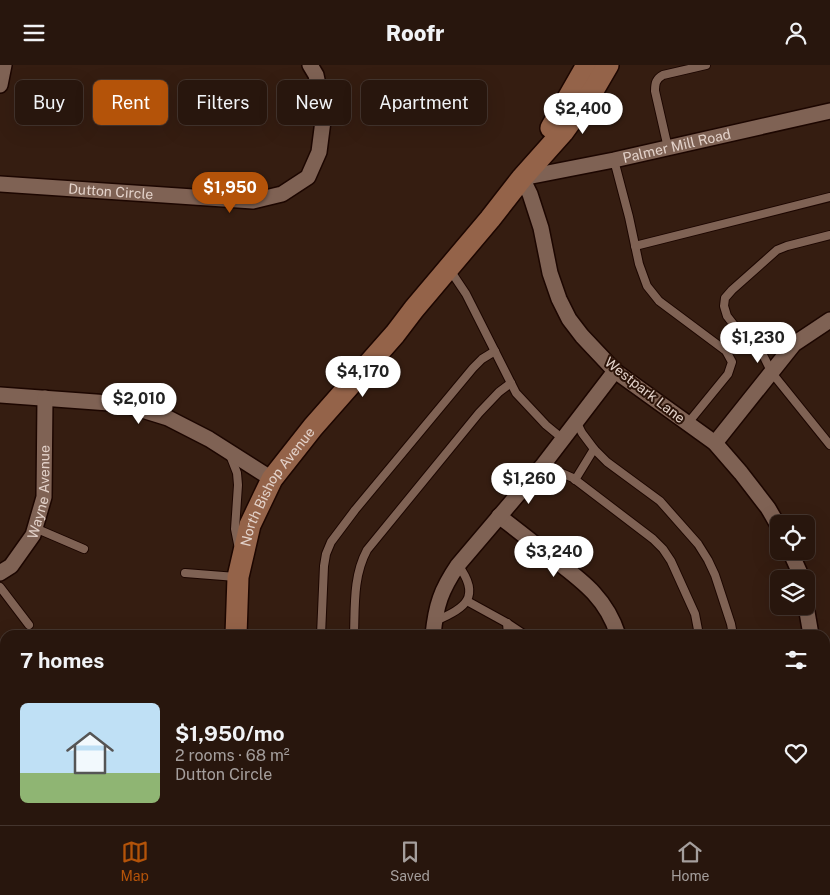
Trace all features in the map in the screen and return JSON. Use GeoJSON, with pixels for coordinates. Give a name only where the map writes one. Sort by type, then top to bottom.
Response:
{"type":"FeatureCollection","features":[{"type":"Feature","properties":{"kind":"main road"},"geometry":{"type":"LineString","coordinates":[[522,178],[586,65]]}},
{"type":"Feature","properties":{"kind":"main road"},"geometry":{"type":"LineString","coordinates":[[522,178],[563,132],[594,89],[608,65]]}},
{"type":"Feature","properties":{"kind":"main road","name":"North Bishop Avenue"},"geometry":{"type":"LineString","coordinates":[[236,630],[240,570],[250,525],[272,479],[313,427],[395,334],[522,178]]}},
{"type":"Feature","properties":{"kind":"street"},"geometry":{"type":"LineString","coordinates":[[0,85],[4,65]]}},
{"type":"Feature","properties":{"kind":"street","name":"Dutton Circle"},"geometry":{"type":"LineString","coordinates":[[0,184],[253,201],[282,194],[308,177],[319,152],[324,113],[316,75],[310,65]]}},
{"type":"Feature","properties":{"kind":"street","name":"Palmer Mill Road"},"geometry":{"type":"LineString","coordinates":[[522,178],[614,160],[830,111]]}},
{"type":"Feature","properties":{"kind":"street","name":"Westpark Lane"},"geometry":{"type":"LineString","coordinates":[[522,178],[530,194],[541,229],[550,273],[559,299],[569,319],[582,336],[615,371],[715,443],[741,473],[772,515]]}},
{"type":"Feature","properties":{"kind":"street"},"geometry":{"type":"LineString","coordinates":[[715,443],[794,344],[829,323]]}},
{"type":"Feature","properties":{"kind":"street"},"geometry":{"type":"LineString","coordinates":[[434,628],[438,603],[446,583],[458,565],[543,465],[615,371]]}},
{"type":"Feature","properties":{"kind":"street"},"geometry":{"type":"LineString","coordinates":[[0,395],[123,404],[168,418],[209,439],[272,479]]}},
{"type":"Feature","properties":{"kind":"street","name":"Wayne Avenue"},"geometry":{"type":"LineString","coordinates":[[0,573],[11,566],[33,535],[44,497],[45,398]]}},
{"type":"Feature","properties":{"kind":"street"},"geometry":{"type":"LineString","coordinates":[[499,516],[584,582],[606,609],[616,630]]}},
{"type":"Feature","properties":{"kind":"street"},"geometry":{"type":"LineString","coordinates":[[808,615],[810,630]]}},
{"type":"Feature","properties":{"kind":"lane"},"geometry":{"type":"LineString","coordinates":[[668,148],[655,91],[655,83],[663,75],[706,65]]}},
{"type":"Feature","properties":{"kind":"lane"},"geometry":{"type":"LineString","coordinates":[[614,160],[646,286],[659,301],[726,351],[732,362],[728,375],[688,423]]}},
{"type":"Feature","properties":{"kind":"lane"},"geometry":{"type":"LineString","coordinates":[[635,246],[830,197]]}},
{"type":"Feature","properties":{"kind":"lane"},"geometry":{"type":"LineString","coordinates":[[830,235],[778,250],[732,290],[725,298],[724,306],[727,316],[763,355],[772,371],[830,445]]}},
{"type":"Feature","properties":{"kind":"lane"},"geometry":{"type":"LineString","coordinates":[[448,269],[466,294],[516,393],[546,425],[563,439]]}},
{"type":"Feature","properties":{"kind":"lane"},"geometry":{"type":"LineString","coordinates":[[321,630],[324,567],[326,554],[331,542],[355,510],[473,367],[495,351]]}},
{"type":"Feature","properties":{"kind":"lane"},"geometry":{"type":"LineString","coordinates":[[354,630],[356,584],[358,572],[367,550],[479,413],[499,392],[511,383]]}},
{"type":"Feature","properties":{"kind":"lane"},"geometry":{"type":"LineString","coordinates":[[576,421],[594,449],[607,462],[660,501],[698,544],[716,575],[732,630]]}},
{"type":"Feature","properties":{"kind":"lane"},"geometry":{"type":"LineString","coordinates":[[575,479],[594,449]]}},
{"type":"Feature","properties":{"kind":"lane"},"geometry":{"type":"LineString","coordinates":[[185,573],[240,570],[235,529],[237,473],[228,451]]}},
{"type":"Feature","properties":{"kind":"lane"},"geometry":{"type":"LineString","coordinates":[[543,465],[575,479],[654,539],[671,561],[695,614],[698,630]]}},
{"type":"Feature","properties":{"kind":"lane"},"geometry":{"type":"LineString","coordinates":[[35,528],[84,549]]}},
{"type":"Feature","properties":{"kind":"lane"},"geometry":{"type":"LineString","coordinates":[[434,628],[467,601],[470,587],[467,577],[458,565]]}},
{"type":"Feature","properties":{"kind":"lane"},"geometry":{"type":"LineString","coordinates":[[0,587],[29,625]]}},
{"type":"Feature","properties":{"kind":"lane"},"geometry":{"type":"LineString","coordinates":[[467,601],[518,630]]}},
{"type":"Feature","properties":{"kind":"lane"},"geometry":{"type":"LineString","coordinates":[[507,623],[508,630]]}}]}
